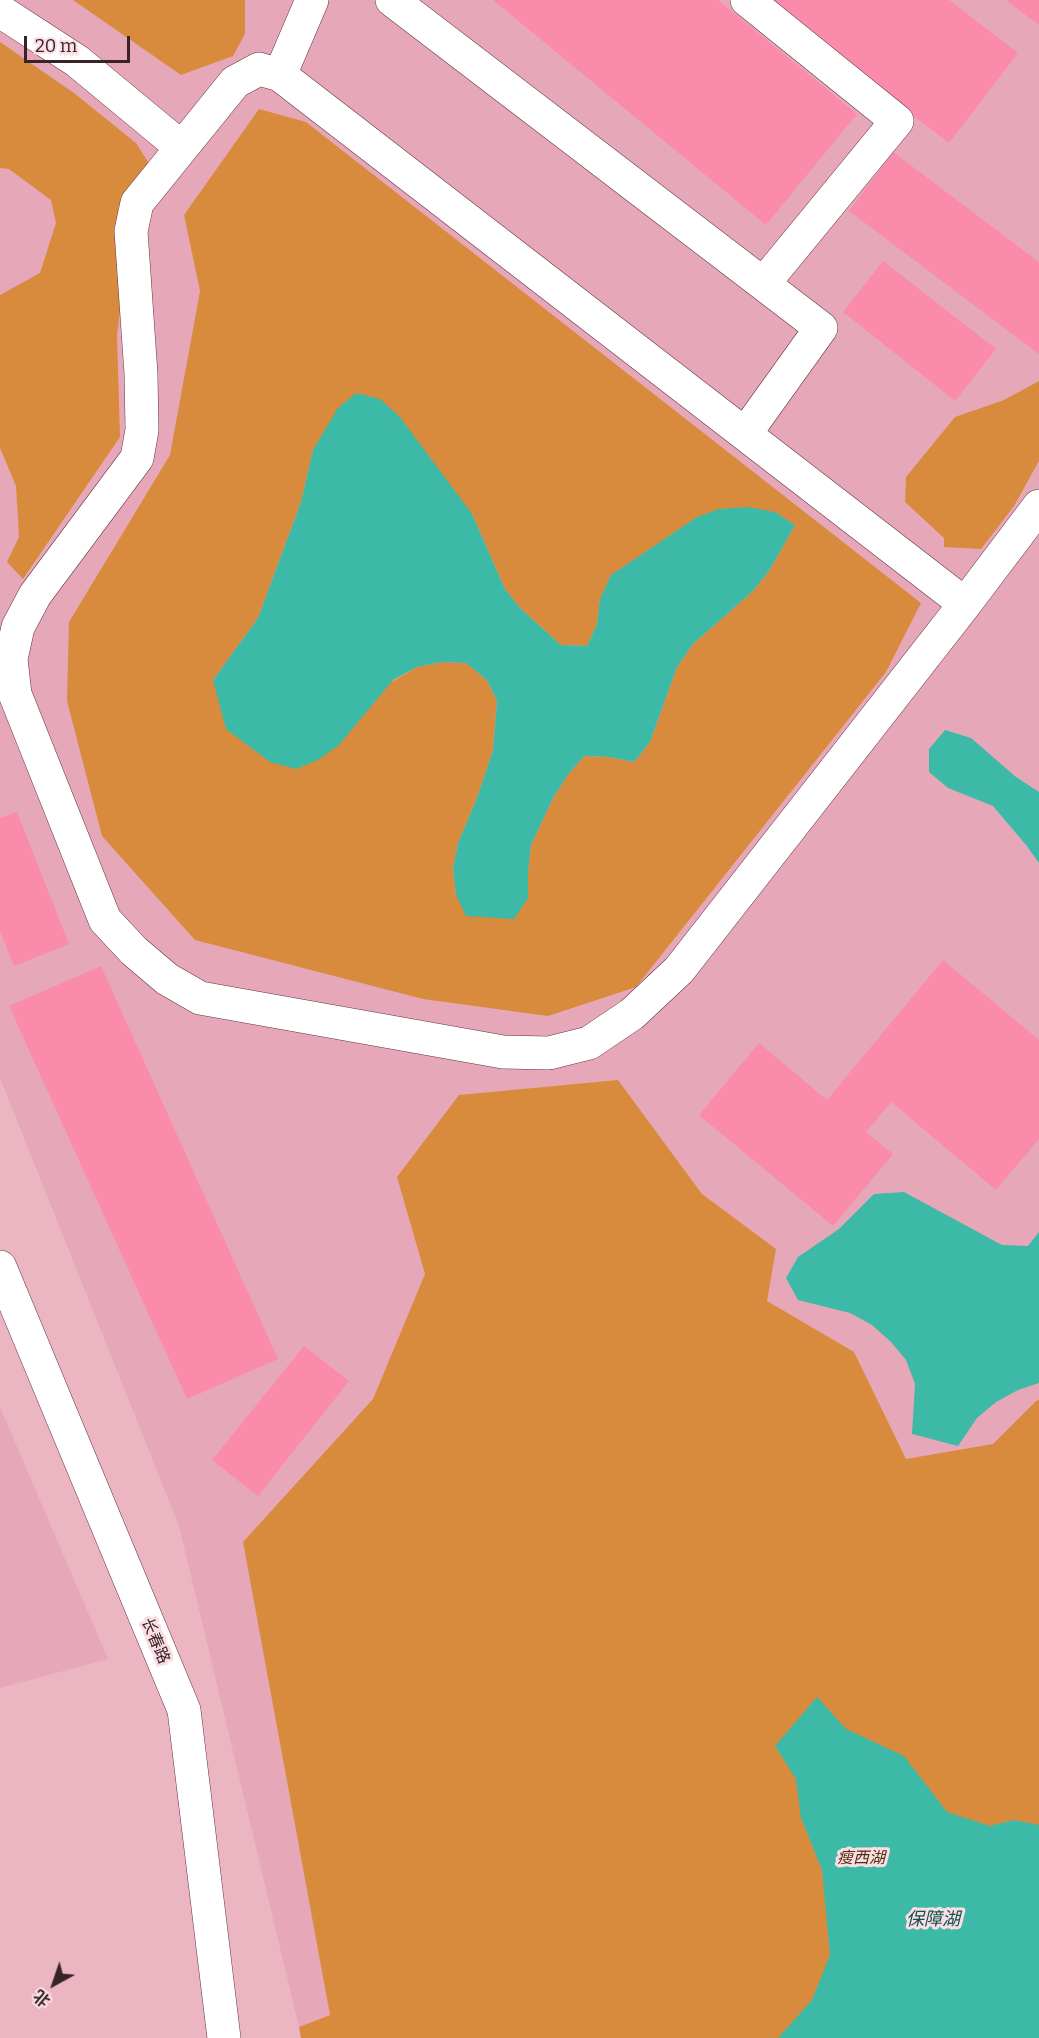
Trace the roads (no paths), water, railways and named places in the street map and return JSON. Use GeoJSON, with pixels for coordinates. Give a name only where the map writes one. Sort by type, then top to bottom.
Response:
{"type":"FeatureCollection","features":[{"type":"Feature","properties":{"kind":"street"},"geometry":{"type":"LineString","coordinates":[[280,75],[312,0]]}},
{"type":"Feature","properties":{"kind":"street"},"geometry":{"type":"LineString","coordinates":[[392,0],[821,328],[746,434]]}},
{"type":"Feature","properties":{"kind":"street"},"geometry":{"type":"LineString","coordinates":[[747,0],[897,121],[764,283]]}},
{"type":"Feature","properties":{"kind":"street"},"geometry":{"type":"LineString","coordinates":[[0,11],[77,61],[181,147]]}},
{"type":"Feature","properties":{"kind":"street"},"geometry":{"type":"LineString","coordinates":[[965,604],[280,75],[259,69],[235,82],[137,203],[131,231],[141,374],[142,430],[137,458],[35,595],[18,627],[11,659],[15,693],[105,920],[134,951],[167,979],[200,998],[503,1052],[549,1053],[589,1043],[632,1014],[679,970],[965,604],[1039,506]]}},
{"type":"Feature","properties":{"kind":"street","name":"长春路"},"geometry":{"type":"LineString","coordinates":[[0,1267],[184,1710],[224,2038]]}},
{"type":"Feature","properties":{"kind":"water"},"geometry":{"type":"Polygon","coordinates":[[[356,393],[380,399],[400,417],[472,514],[505,589],[520,608],[561,645],[587,646],[597,624],[600,599],[611,575],[697,517],[719,509],[748,507],[775,512],[795,525],[769,571],[753,591],[693,644],[677,667],[650,742],[634,762],[609,757],[584,756],[567,776],[553,798],[531,845],[528,898],[514,919],[466,916],[456,895],[453,868],[458,843],[477,798],[493,750],[497,701],[487,680],[466,663],[442,662],[417,667],[393,680],[339,745],[318,760],[296,769],[270,762],[226,729],[213,680],[258,618],[301,502],[313,450],[338,408],[356,393]]]}},
{"type":"Feature","properties":{"kind":"water"},"geometry":{"type":"Polygon","coordinates":[[[945,730],[971,738],[1016,777],[1039,792],[1039,863],[993,806],[948,788],[929,772],[929,749],[945,730]]]}},
{"type":"Feature","properties":{"kind":"water"},"geometry":{"type":"Polygon","coordinates":[[[904,1192],[1002,1245],[1028,1246],[1039,1232],[1039,1383],[1018,1390],[996,1402],[977,1418],[958,1446],[912,1434],[915,1384],[906,1360],[891,1342],[872,1325],[850,1313],[798,1300],[786,1278],[798,1257],[839,1229],[874,1194],[904,1192]]]}},
{"type":"Feature","properties":{"kind":"water","name":"保障湖"},"geometry":{"type":"Polygon","coordinates":[[[817,1697],[846,1729],[904,1756],[947,1812],[990,1826],[1014,1820],[1039,1825],[1039,2038],[778,2038],[812,2000],[830,1955],[822,1870],[801,1818],[796,1779],[775,1746],[817,1697]]]}},
{"type":"Feature","properties":{"kind":"park label","name":"瘦西湖"},"geometry":{"type":"Point","coordinates":[861,1859]}}]}
